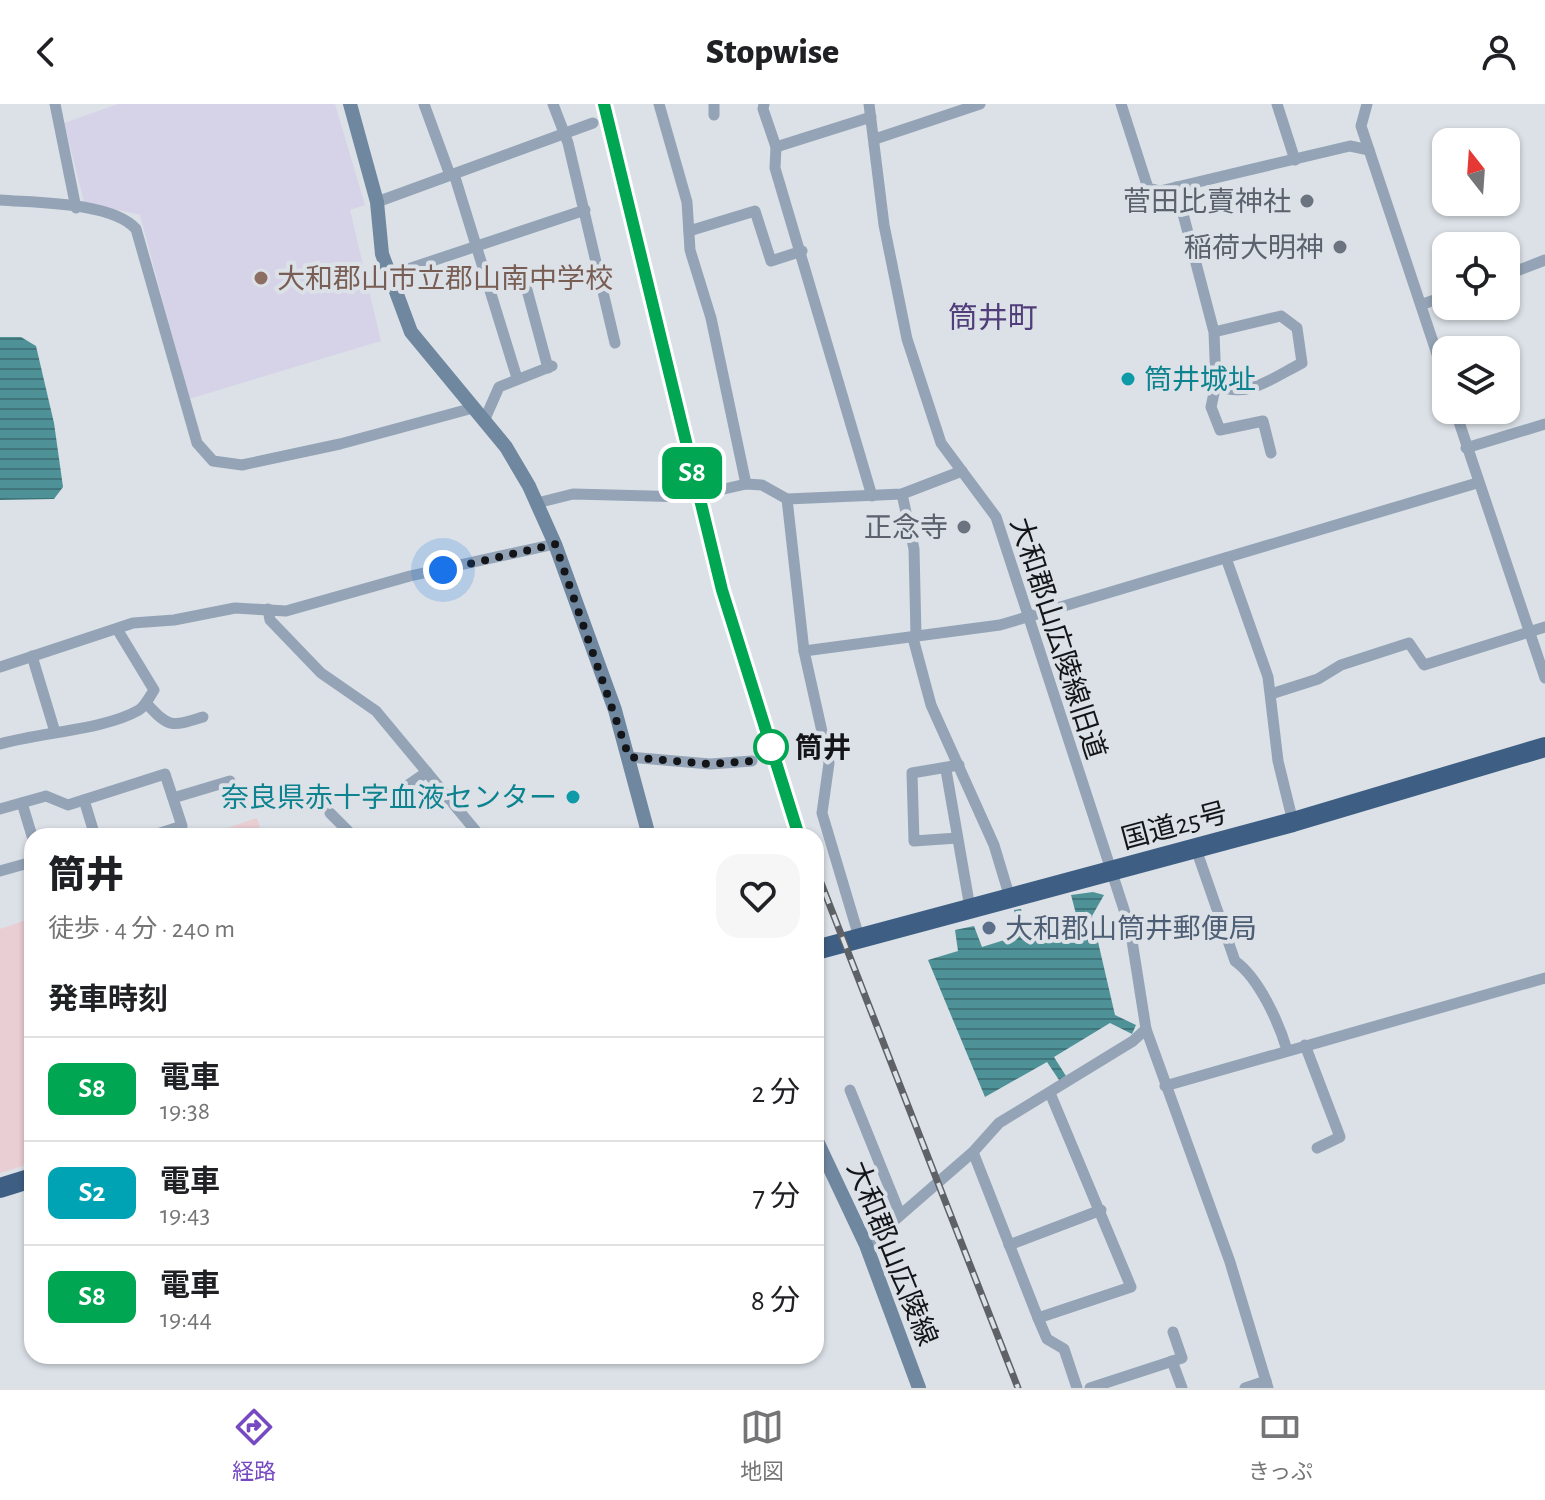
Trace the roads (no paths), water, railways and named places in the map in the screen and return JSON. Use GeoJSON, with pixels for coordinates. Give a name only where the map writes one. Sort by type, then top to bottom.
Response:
{"type":"FeatureCollection","features":[{"type":"Feature","properties":{"kind":"highway","name":"国道25号"},"geometry":{"type":"LineString","coordinates":[[824,948],[1196,849],[1545,747]]}},
{"type":"Feature","properties":{"kind":"highway"},"geometry":{"type":"LineString","coordinates":[[0,1188],[24,1180]]}},
{"type":"Feature","properties":{"kind":"street"},"geometry":{"type":"LineString","coordinates":[[55,104],[69,161],[76,208]]}},
{"type":"Feature","properties":{"kind":"street"},"geometry":{"type":"LineString","coordinates":[[350,104],[377,202],[380,243],[416,343],[518,465],[537,503],[555,544],[629,757],[647,828]]}},
{"type":"Feature","properties":{"kind":"street"},"geometry":{"type":"LineString","coordinates":[[424,104],[477,246],[517,378]]}},
{"type":"Feature","properties":{"kind":"street"},"geometry":{"type":"LineString","coordinates":[[553,104],[585,210],[615,343]]}},
{"type":"Feature","properties":{"kind":"street"},"geometry":{"type":"LineString","coordinates":[[659,104],[687,202],[690,250],[711,318],[746,484]]}},
{"type":"Feature","properties":{"kind":"street"},"geometry":{"type":"LineString","coordinates":[[764,104],[776,147],[775,168],[872,496]]}},
{"type":"Feature","properties":{"kind":"street","name":"大和郡山広陵線旧道"},"geometry":{"type":"LineString","coordinates":[[869,104],[884,225],[907,339],[941,443],[996,517],[1105,862],[1112,871],[1130,928],[1146,1029],[1230,1262],[1267,1385]]}},
{"type":"Feature","properties":{"kind":"street"},"geometry":{"type":"LineString","coordinates":[[875,139],[980,104]]}},
{"type":"Feature","properties":{"kind":"street"},"geometry":{"type":"LineString","coordinates":[[1121,104],[1148,188],[1160,191],[1350,146],[1369,150]]}},
{"type":"Feature","properties":{"kind":"street"},"geometry":{"type":"LineString","coordinates":[[1277,104],[1295,160]]}},
{"type":"Feature","properties":{"kind":"street"},"geometry":{"type":"LineString","coordinates":[[1350,146],[1361,126],[1367,104]]}},
{"type":"Feature","properties":{"kind":"street"},"geometry":{"type":"LineString","coordinates":[[776,147],[871,117]]}},
{"type":"Feature","properties":{"kind":"street"},"geometry":{"type":"LineString","coordinates":[[377,202],[593,123]]}},
{"type":"Feature","properties":{"kind":"street"},"geometry":{"type":"LineString","coordinates":[[1361,126],[1433,336]]}},
{"type":"Feature","properties":{"kind":"street"},"geometry":{"type":"LineString","coordinates":[[1176,187],[1214,332],[1216,384],[1211,407],[1220,430],[1263,421],[1271,453]]}},
{"type":"Feature","properties":{"kind":"street"},"geometry":{"type":"LineString","coordinates":[[0,200],[120,216],[136,229],[197,443],[213,461],[242,465],[340,444],[473,408]]}},
{"type":"Feature","properties":{"kind":"street"},"geometry":{"type":"LineString","coordinates":[[390,275],[585,210]]}},
{"type":"Feature","properties":{"kind":"street"},"geometry":{"type":"LineString","coordinates":[[689,231],[755,211],[771,261],[802,251]]}},
{"type":"Feature","properties":{"kind":"street"},"geometry":{"type":"LineString","coordinates":[[1520,270],[1545,260]]}},
{"type":"Feature","properties":{"kind":"street"},"geometry":{"type":"LineString","coordinates":[[484,421],[499,387],[550,367],[527,290]]}},
{"type":"Feature","properties":{"kind":"street"},"geometry":{"type":"LineString","coordinates":[[1423,304],[1432,301]]}},
{"type":"Feature","properties":{"kind":"street"},"geometry":{"type":"LineString","coordinates":[[1214,332],[1281,316],[1297,328],[1302,363],[1253,388],[1230,392],[1216,384]]}},
{"type":"Feature","properties":{"kind":"street"},"geometry":{"type":"LineString","coordinates":[[1459,424],[1545,678]]}},
{"type":"Feature","properties":{"kind":"street"},"geometry":{"type":"LineString","coordinates":[[1466,448],[1545,424]]}},
{"type":"Feature","properties":{"kind":"street"},"geometry":{"type":"LineString","coordinates":[[537,503],[573,494],[689,497],[746,484],[762,485],[787,499],[902,494],[962,471]]}},
{"type":"Feature","properties":{"kind":"street"},"geometry":{"type":"LineString","coordinates":[[804,651],[1000,625],[1477,483]]}},
{"type":"Feature","properties":{"kind":"street"},"geometry":{"type":"LineString","coordinates":[[902,494],[914,549],[915,637],[931,705],[994,845],[1010,898]]}},
{"type":"Feature","properties":{"kind":"street"},"geometry":{"type":"LineString","coordinates":[[787,499],[804,651],[829,763],[822,813],[859,937]]}},
{"type":"Feature","properties":{"kind":"street"},"geometry":{"type":"LineString","coordinates":[[0,667],[117,629],[235,608],[286,611],[410,576],[555,544]]}},
{"type":"Feature","properties":{"kind":"street"},"geometry":{"type":"LineString","coordinates":[[1226,558],[1271,694],[1278,761],[1293,822]]}},
{"type":"Feature","properties":{"kind":"street"},"geometry":{"type":"LineString","coordinates":[[268,609],[270,620],[321,673],[376,711],[473,828]]}},
{"type":"Feature","properties":{"kind":"street"},"geometry":{"type":"LineString","coordinates":[[1271,694],[1318,679],[1341,665],[1409,643],[1424,665],[1545,627]]}},
{"type":"Feature","properties":{"kind":"street"},"geometry":{"type":"LineString","coordinates":[[0,744],[141,709],[154,690],[117,629]]}},
{"type":"Feature","properties":{"kind":"street"},"geometry":{"type":"LineString","coordinates":[[32,656],[55,732]]}},
{"type":"Feature","properties":{"kind":"street"},"geometry":{"type":"LineString","coordinates":[[146,703],[165,724],[177,725],[203,717]]}},
{"type":"Feature","properties":{"kind":"street"},"geometry":{"type":"LineString","coordinates":[[629,757],[710,764],[752,761]]}},
{"type":"Feature","properties":{"kind":"street"},"geometry":{"type":"LineString","coordinates":[[957,838],[914,841],[912,773],[946,770],[959,765]]}},
{"type":"Feature","properties":{"kind":"street"},"geometry":{"type":"LineString","coordinates":[[946,770],[970,908]]}},
{"type":"Feature","properties":{"kind":"street"},"geometry":{"type":"LineString","coordinates":[[389,798],[427,772]]}},
{"type":"Feature","properties":{"kind":"street"},"geometry":{"type":"LineString","coordinates":[[0,809],[46,796],[68,805],[165,774],[182,826],[176,828]]}},
{"type":"Feature","properties":{"kind":"street"},"geometry":{"type":"LineString","coordinates":[[173,798],[230,781]]}},
{"type":"Feature","properties":{"kind":"street"},"geometry":{"type":"LineString","coordinates":[[84,800],[93,828]]}},
{"type":"Feature","properties":{"kind":"street"},"geometry":{"type":"LineString","coordinates":[[22,803],[30,828]]}},
{"type":"Feature","properties":{"kind":"street"},"geometry":{"type":"LineString","coordinates":[[330,813],[345,828]]}},
{"type":"Feature","properties":{"kind":"street"},"geometry":{"type":"LineString","coordinates":[[1196,849],[1235,961],[1243,966],[1287,1050]]}},
{"type":"Feature","properties":{"kind":"street"},"geometry":{"type":"LineString","coordinates":[[0,871],[24,864]]}},
{"type":"Feature","properties":{"kind":"street"},"geometry":{"type":"LineString","coordinates":[[1165,1086],[1545,978]]}},
{"type":"Feature","properties":{"kind":"street"},"geometry":{"type":"LineString","coordinates":[[866,1245],[973,1152],[999,1123],[1133,1041],[1146,1029]]}},
{"type":"Feature","properties":{"kind":"street"},"geometry":{"type":"LineString","coordinates":[[1305,1045],[1340,1137],[1317,1148]]}},
{"type":"Feature","properties":{"kind":"street"},"geometry":{"type":"LineString","coordinates":[[850,1090],[900,1214]]}},
{"type":"Feature","properties":{"kind":"street"},"geometry":{"type":"LineString","coordinates":[[1038,1318],[1131,1287],[1050,1093]]}},
{"type":"Feature","properties":{"kind":"street"},"geometry":{"type":"LineString","coordinates":[[973,1152],[1047,1339],[1064,1349],[1077,1388]]}},
{"type":"Feature","properties":{"kind":"street","name":"大和郡山広陵線"},"geometry":{"type":"LineString","coordinates":[[824,1156],[866,1245],[919,1388]]}},
{"type":"Feature","properties":{"kind":"street"},"geometry":{"type":"LineString","coordinates":[[1009,1245],[1101,1210]]}},
{"type":"Feature","properties":{"kind":"street"},"geometry":{"type":"LineString","coordinates":[[1090,1388],[1182,1358],[1173,1332]]}},
{"type":"Feature","properties":{"kind":"street"},"geometry":{"type":"LineString","coordinates":[[1172,1361],[1182,1388]]}},
{"type":"Feature","properties":{"kind":"street"},"geometry":{"type":"LineString","coordinates":[[1245,1388],[1267,1385]]}},
{"type":"Feature","properties":{"kind":"water"},"geometry":{"type":"Polygon","coordinates":[[[0,337],[21,337],[36,346],[54,423],[63,487],[54,499],[0,500],[0,337]]]}},
{"type":"Feature","properties":{"kind":"water"},"geometry":{"type":"Polygon","coordinates":[[[1093,892],[1104,895],[1092,916],[1115,1015],[1136,1025],[1132,1034],[1110,1023],[1054,1057],[1066,1076],[1059,1080],[1047,1062],[985,1097],[928,960],[958,951],[955,930],[974,926],[982,947],[1020,935],[1014,910],[1021,909],[1029,936],[1062,927],[1060,920],[1076,914],[1071,895],[1093,892]]]}},
{"type":"Feature","properties":{"kind":"railway"},"geometry":{"type":"LineString","coordinates":[[604,104],[722,590],[796,828]]}},
{"type":"Feature","properties":{"kind":"railway"},"geometry":{"type":"LineString","coordinates":[[824,891],[1018,1388]]}},
{"type":"Feature","properties":{"kind":"train","name":"S8"},"geometry":{"type":"LineString","coordinates":[[604,104],[722,590],[796,828]]}},
{"type":"Feature","properties":{"kind":"place","name":"菅田比賣神社"},"geometry":{"type":"Point","coordinates":[1307,201]}},
{"type":"Feature","properties":{"kind":"place","name":"稲荷大明神"},"geometry":{"type":"Point","coordinates":[1340,247]}},
{"type":"Feature","properties":{"kind":"place","name":"大和郡山市立郡山南中学校"},"geometry":{"type":"Point","coordinates":[261,278]}},
{"type":"Feature","properties":{"kind":"place","name":"筒井城址"},"geometry":{"type":"Point","coordinates":[1128,379]}},
{"type":"Feature","properties":{"kind":"place","name":"正念寺"},"geometry":{"type":"Point","coordinates":[964,527]}},
{"type":"Feature","properties":{"kind":"place","name":"筒井"},"geometry":{"type":"Point","coordinates":[771,747]}},
{"type":"Feature","properties":{"kind":"place","name":"奈良県赤十字血液センター"},"geometry":{"type":"Point","coordinates":[573,797]}},
{"type":"Feature","properties":{"kind":"place","name":"大和郡山筒井郵便局"},"geometry":{"type":"Point","coordinates":[989,928]}},
{"type":"Feature","properties":{"kind":"district","name":"筒井町"},"geometry":{"type":"Point","coordinates":[993,318]}}]}
